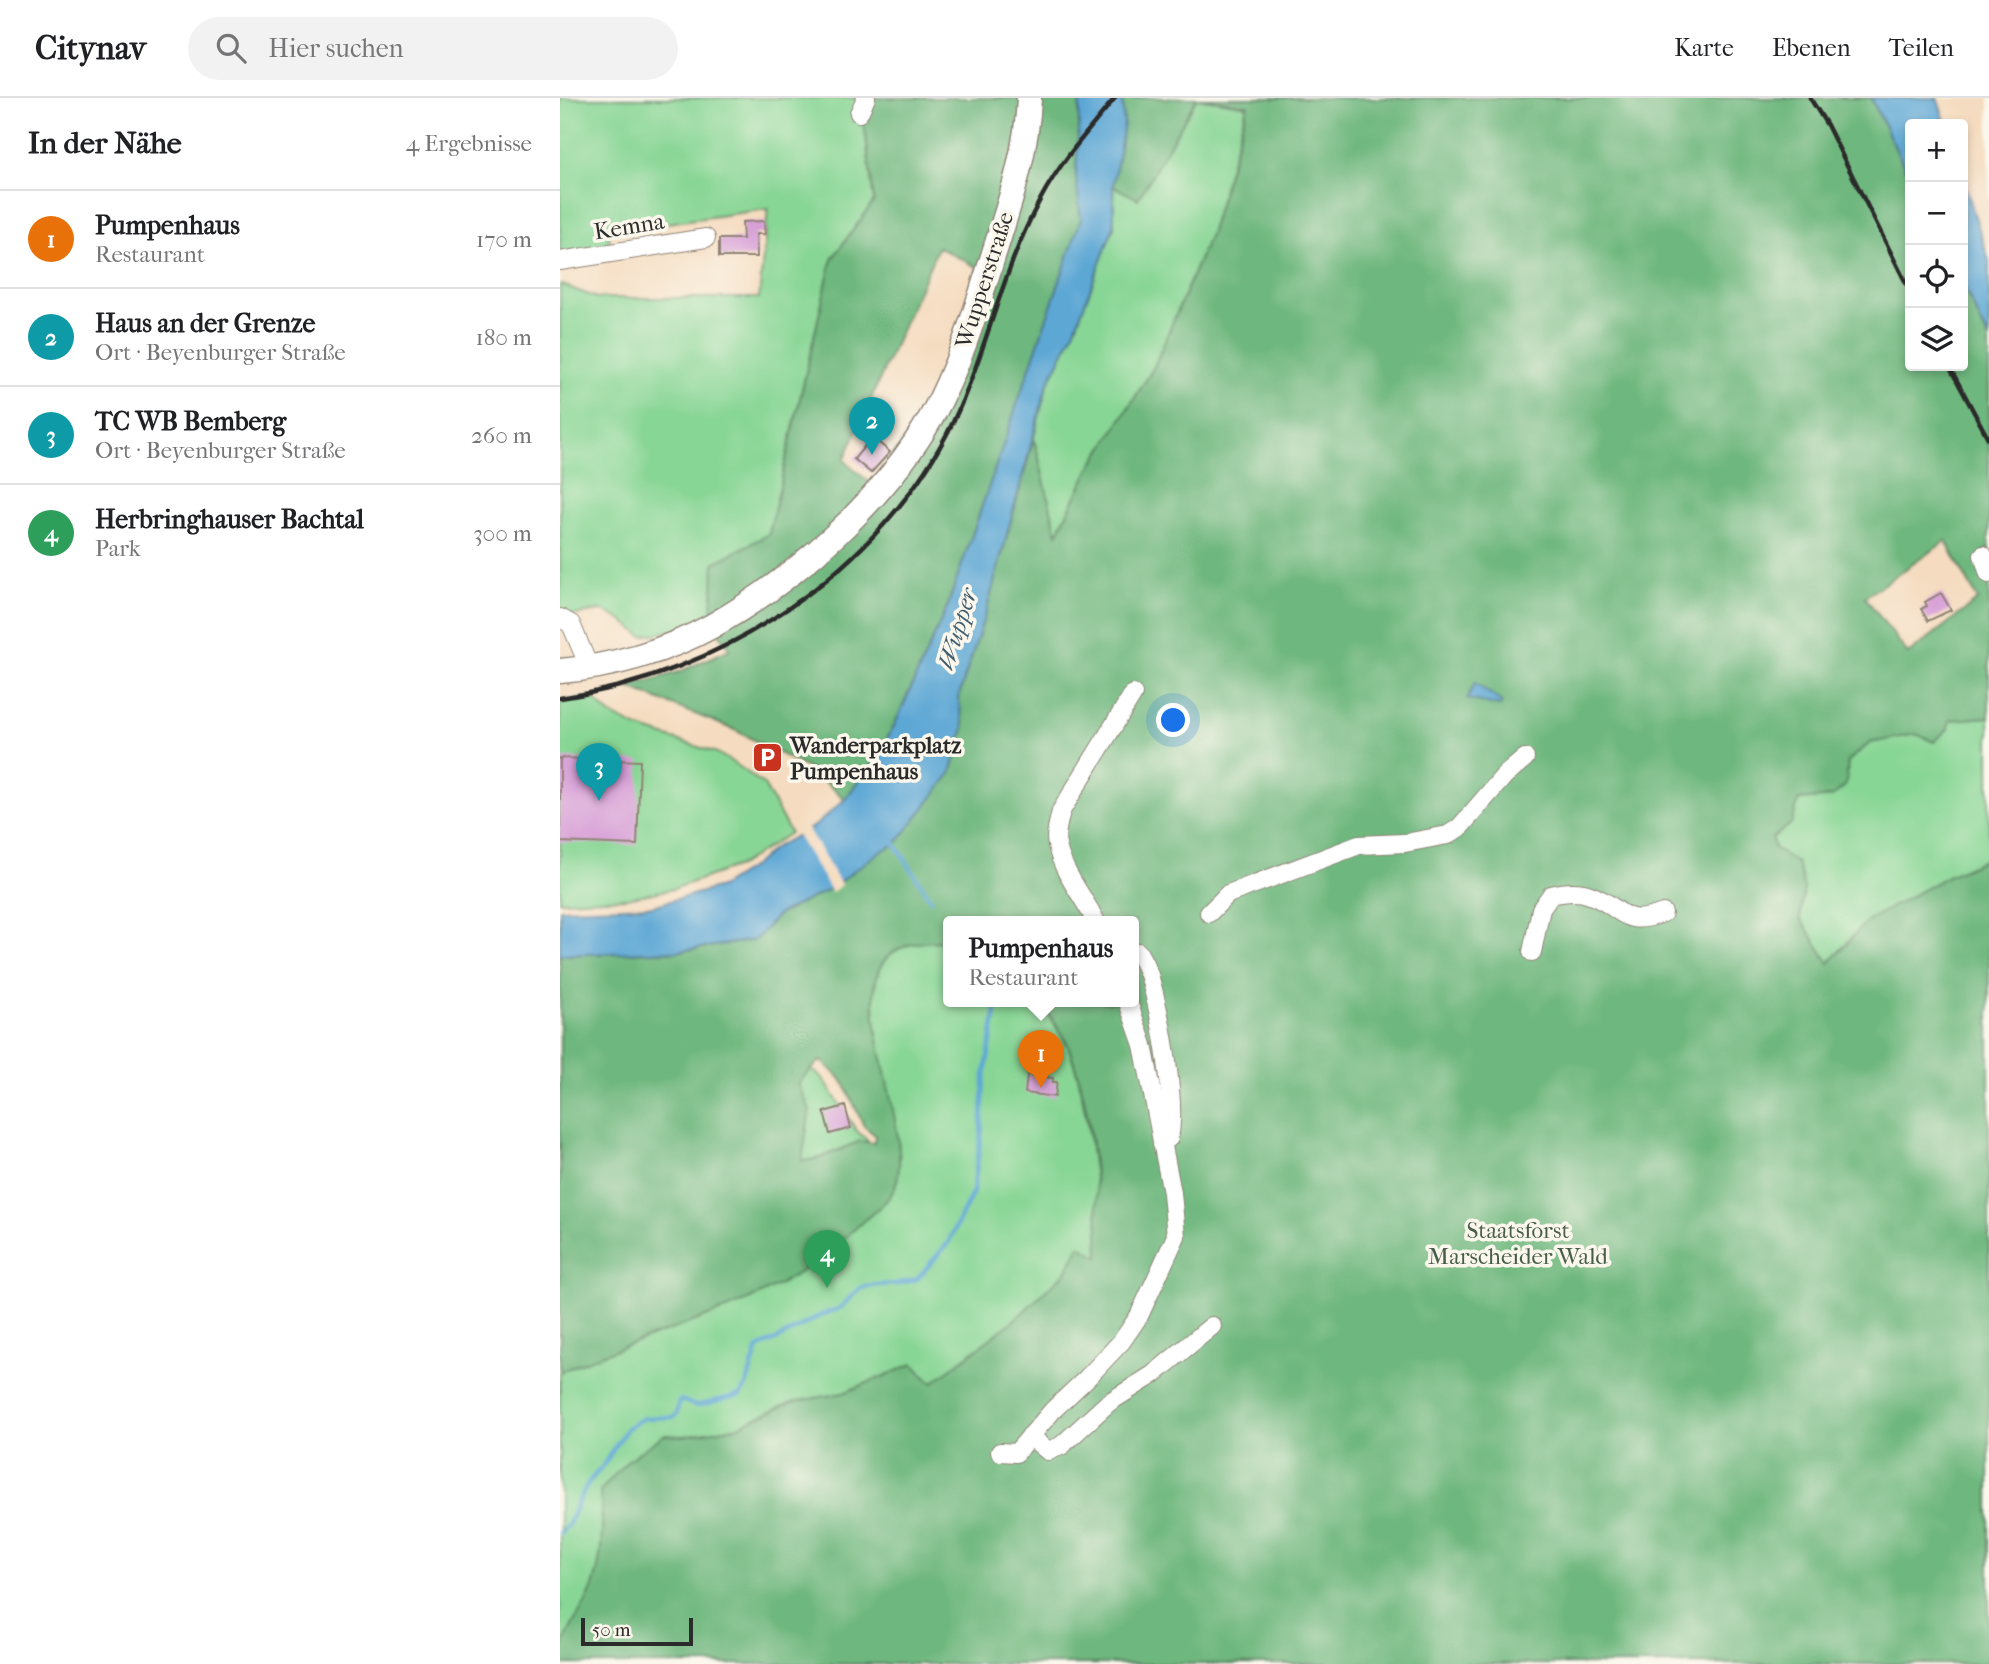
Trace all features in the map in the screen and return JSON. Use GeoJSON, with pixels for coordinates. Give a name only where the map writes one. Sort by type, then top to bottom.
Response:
{"type":"FeatureCollection","features":[{"type":"Feature","properties":{"kind":"main road","name":"Wupperstraße"},"geometry":{"type":"LineString","coordinates":[[560,671],[636,657],[711,627],[762,594],[834,535],[871,498],[909,452],[950,378],[984,285],[1020,167],[1029,98]]}},
{"type":"Feature","properties":{"kind":"street","name":"Kemna"},"geometry":{"type":"LineString","coordinates":[[560,261],[706,238]]}},
{"type":"Feature","properties":{"kind":"street"},"geometry":{"type":"LineString","coordinates":[[1983,555],[1989,574]]}},
{"type":"Feature","properties":{"kind":"street"},"geometry":{"type":"LineString","coordinates":[[560,618],[571,624],[589,667]]}},
{"type":"Feature","properties":{"kind":"street"},"geometry":{"type":"LineString","coordinates":[[1093,916],[1066,869],[1057,846],[1056,832],[1061,811],[1133,694]]}},
{"type":"Feature","properties":{"kind":"street"},"geometry":{"type":"LineString","coordinates":[[1209,914],[1228,894],[1359,845],[1405,843],[1448,835],[1460,827],[1504,776],[1525,758]]}},
{"type":"Feature","properties":{"kind":"street"},"geometry":{"type":"LineString","coordinates":[[1532,952],[1541,909],[1551,895],[1567,892],[1589,894],[1627,918],[1643,919],[1663,913]]}},
{"type":"Feature","properties":{"kind":"street"},"geometry":{"type":"LineString","coordinates":[[1139,954],[1151,980],[1169,1091],[1171,1128],[1169,1138],[1162,1143]]}},
{"type":"Feature","properties":{"kind":"street"},"geometry":{"type":"LineString","coordinates":[[1000,1452],[1016,1452],[1053,1409],[1122,1341],[1139,1317],[1176,1236],[1172,1193],[1143,1045],[1130,1007]]}},
{"type":"Feature","properties":{"kind":"street"},"geometry":{"type":"LineString","coordinates":[[1030,1436],[1048,1451],[1061,1446],[1108,1402],[1154,1374],[1212,1326]]}},
{"type":"Feature","properties":{"kind":"green space"},"geometry":{"type":"Polygon","coordinates":[[[560,98],[861,98],[874,201],[831,263],[769,534],[714,564],[712,624],[642,636],[604,612],[560,614],[560,284],[597,298],[759,298],[768,209],[610,231],[608,253],[560,258],[560,98]]]}},
{"type":"Feature","properties":{"kind":"green space"},"geometry":{"type":"Polygon","coordinates":[[[861,98],[1080,98],[1076,176],[1082,218],[948,605],[895,724],[876,759],[845,799],[811,770],[735,730],[627,687],[679,672],[730,649],[712,624],[714,563],[769,534],[832,259],[874,201],[861,98]],[[938,247],[844,460],[871,484],[931,402],[981,269],[938,247]]]}},
{"type":"Feature","properties":{"kind":"green space"},"geometry":{"type":"Polygon","coordinates":[[[1122,98],[1197,98],[1138,199],[1113,186],[1124,122],[1122,98]]]}},
{"type":"Feature","properties":{"kind":"green space"},"geometry":{"type":"Polygon","coordinates":[[[1197,98],[1247,106],[1211,232],[1153,369],[1089,470],[1056,535],[1034,438],[1047,385],[1074,332],[1114,226],[1113,186],[1138,198],[1197,98]]]}},
{"type":"Feature","properties":{"kind":"green space","name":"Staatsforst Marscheider Wald"},"geometry":{"type":"Polygon","coordinates":[[[1198,98],[1871,98],[1905,168],[1905,371],[1968,371],[1968,296],[1989,339],[1989,549],[1984,551],[1989,569],[1989,717],[1950,720],[1948,729],[1934,742],[1916,734],[1870,743],[1848,761],[1846,785],[1832,797],[1799,800],[1791,824],[1772,838],[1774,848],[1797,863],[1804,888],[1800,918],[1829,963],[1867,921],[1948,876],[1989,858],[1989,919],[1984,922],[1989,930],[1989,1664],[560,1664],[564,1644],[592,1589],[599,1565],[602,1540],[600,1491],[628,1460],[664,1435],[684,1436],[736,1427],[792,1402],[843,1393],[913,1364],[932,1383],[1012,1322],[1065,1273],[1080,1246],[1099,1257],[1093,1151],[1084,1099],[1066,1042],[1044,1007],[1139,1007],[1139,916],[943,916],[943,941],[919,942],[905,946],[892,953],[878,972],[874,999],[877,1031],[898,1138],[899,1169],[892,1193],[886,1201],[817,1260],[767,1291],[560,1372],[560,955],[680,951],[755,940],[779,914],[830,889],[879,852],[896,844],[951,773],[964,728],[958,699],[987,608],[1034,438],[1057,534],[1089,470],[1153,369],[1211,232],[1248,105],[1198,98]],[[1946,541],[1865,597],[1908,654],[1978,600],[1946,541]],[[821,1060],[798,1083],[810,1110],[802,1161],[820,1158],[860,1141],[874,1143],[875,1135],[864,1126],[843,1081],[821,1060]]]}},
{"type":"Feature","properties":{"kind":"green space"},"geometry":{"type":"Polygon","coordinates":[[[591,697],[611,715],[636,727],[717,753],[737,765],[764,785],[790,833],[741,865],[673,889],[627,898],[560,901],[560,703],[591,697]]]}},
{"type":"Feature","properties":{"kind":"green space"},"geometry":{"type":"Polygon","coordinates":[[[1989,717],[1989,858],[1948,876],[1867,921],[1829,963],[1800,918],[1802,877],[1793,863],[1774,848],[1772,838],[1791,824],[1799,800],[1832,797],[1848,761],[1870,743],[1917,734],[1950,720],[1989,717]]]}},
{"type":"Feature","properties":{"kind":"green space"},"geometry":{"type":"Polygon","coordinates":[[[943,941],[943,1007],[1043,1007],[1068,1046],[1079,1080],[1097,1193],[1116,1233],[1072,1343],[560,1664],[560,961],[782,1050],[822,1077],[856,1130],[870,1143],[897,1149],[896,1128],[879,1046],[874,992],[879,970],[891,954],[904,946],[943,941]]]}},
{"type":"Feature","properties":{"kind":"water","name":"Wupper"},"geometry":{"type":"Polygon","coordinates":[[[1080,98],[1122,98],[1124,124],[1113,186],[1114,226],[1074,332],[1047,385],[987,609],[958,698],[964,728],[951,773],[896,844],[879,852],[830,889],[779,914],[755,940],[680,951],[560,955],[560,909],[652,906],[720,887],[752,867],[774,848],[816,825],[845,799],[876,759],[895,724],[948,605],[1081,219],[1076,176],[1080,98]]]}},
{"type":"Feature","properties":{"kind":"water"},"geometry":{"type":"Polygon","coordinates":[[[1871,98],[1937,98],[1944,119],[1905,119],[1905,168],[1871,98]]]}},
{"type":"Feature","properties":{"kind":"water"},"geometry":{"type":"Polygon","coordinates":[[[1968,194],[1989,261],[1989,339],[1968,295],[1968,194]]]}},
{"type":"Feature","properties":{"kind":"water"},"geometry":{"type":"Polygon","coordinates":[[[1475,683],[1502,702],[1500,706],[1467,699],[1475,683]]]}},
{"type":"Feature","properties":{"kind":"pier"},"geometry":{"type":"Polygon","coordinates":[[[806,826],[841,885],[832,892],[795,832],[806,826]]]}},
{"type":"Feature","properties":{"kind":"building"},"geometry":{"type":"Polygon","coordinates":[[[764,221],[765,234],[756,234],[757,257],[719,257],[719,239],[743,239],[742,222],[764,221]]]}},
{"type":"Feature","properties":{"kind":"building"},"geometry":{"type":"Polygon","coordinates":[[[880,414],[890,422],[880,437],[869,429],[880,414]]]}},
{"type":"Feature","properties":{"kind":"building"},"geometry":{"type":"Polygon","coordinates":[[[872,437],[890,452],[871,473],[854,459],[872,437]]]}},
{"type":"Feature","properties":{"kind":"building"},"geometry":{"type":"Polygon","coordinates":[[[1941,593],[1951,610],[1928,621],[1921,609],[1927,606],[1925,602],[1941,593]]]}},
{"type":"Feature","properties":{"kind":"building"},"geometry":{"type":"Polygon","coordinates":[[[560,758],[640,761],[637,845],[560,842],[560,758]]]}},
{"type":"Feature","properties":{"kind":"building"},"geometry":{"type":"Polygon","coordinates":[[[1027,1075],[1053,1078],[1053,1082],[1057,1082],[1055,1097],[1025,1093],[1027,1075]]]}},
{"type":"Feature","properties":{"kind":"building"},"geometry":{"type":"Polygon","coordinates":[[[845,1106],[851,1128],[830,1134],[824,1112],[845,1106]]]}},
{"type":"Feature","properties":{"kind":"waterway"},"geometry":{"type":"LineString","coordinates":[[892,839],[931,900]]}},
{"type":"Feature","properties":{"kind":"waterway"},"geometry":{"type":"LineString","coordinates":[[560,1533],[569,1524],[588,1483],[602,1467],[627,1428],[644,1418],[673,1417],[681,1400],[696,1406],[740,1395],[746,1386],[758,1348],[840,1308],[861,1288],[917,1279],[948,1243],[973,1192],[981,1135],[984,1081],[995,1007]]}},
{"type":"Feature","properties":{"kind":"railway"},"geometry":{"type":"LineString","coordinates":[[560,698],[620,686],[679,666],[736,640],[790,607],[839,569],[884,524],[922,475],[953,422],[976,367],[1015,254],[1040,200],[1065,160],[1115,98]]}},
{"type":"Feature","properties":{"kind":"railway"},"geometry":{"type":"LineString","coordinates":[[1810,98],[1827,125],[1905,281]]}},
{"type":"Feature","properties":{"kind":"railway"},"geometry":{"type":"LineString","coordinates":[[1952,371],[1989,440]]}},
{"type":"Feature","properties":{"kind":"place","name":"Haus an der Grenze"},"geometry":{"type":"Point","coordinates":[872,455]}},
{"type":"Feature","properties":{"kind":"place","name":"Wanderparkplatz Pumpenhaus"},"geometry":{"type":"Point","coordinates":[767,758]}},
{"type":"Feature","properties":{"kind":"place","name":"TC WB Bemberg"},"geometry":{"type":"Point","coordinates":[599,801]}},
{"type":"Feature","properties":{"kind":"place","name":"Pumpenhaus"},"geometry":{"type":"Point","coordinates":[1041,1088]}},
{"type":"Feature","properties":{"kind":"place","name":"Herbringhauser Bachtal"},"geometry":{"type":"Point","coordinates":[827,1288]}}]}
